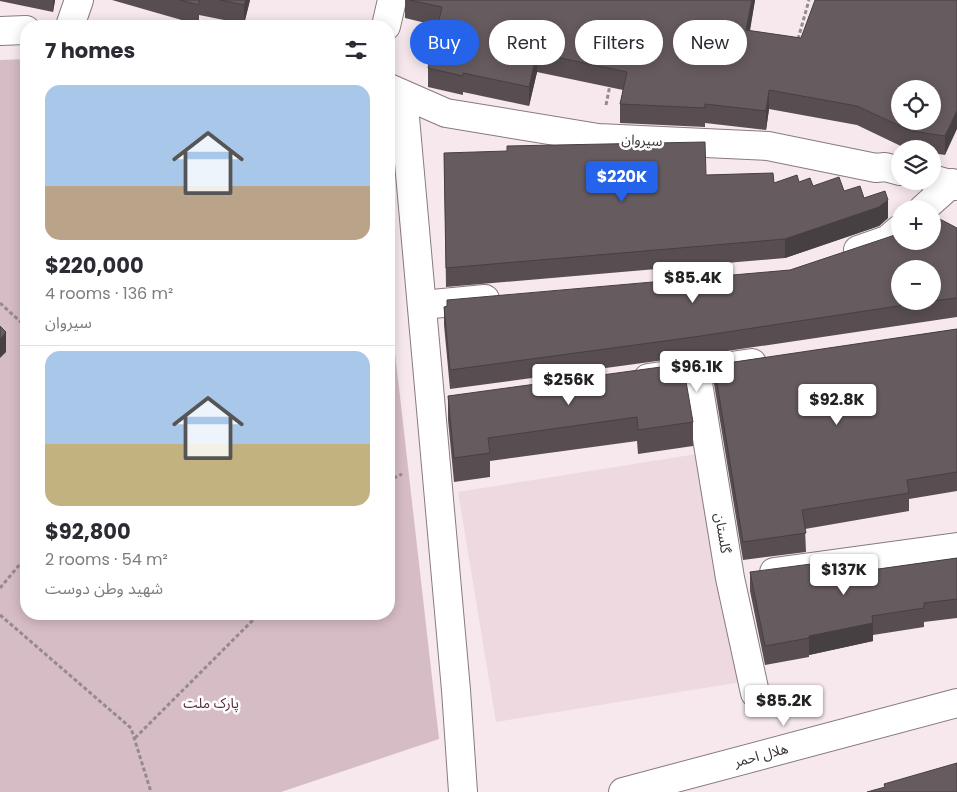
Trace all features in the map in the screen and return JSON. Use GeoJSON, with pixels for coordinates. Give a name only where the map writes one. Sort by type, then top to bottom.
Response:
{"type":"FeatureCollection","features":[{"type":"Feature","properties":{"kind":"street"},"geometry":{"type":"LineString","coordinates":[[72,20],[79,0]]}},
{"type":"Feature","properties":{"kind":"street"},"geometry":{"type":"LineString","coordinates":[[387,20],[392,0]]}},
{"type":"Feature","properties":{"kind":"street"},"geometry":{"type":"LineString","coordinates":[[0,31],[20,30]]}},
{"type":"Feature","properties":{"kind":"street"},"geometry":{"type":"LineString","coordinates":[[396,92],[422,305],[441,406],[462,792]]}},
{"type":"Feature","properties":{"kind":"street","name":"سیروان"},"geometry":{"type":"LineString","coordinates":[[396,92],[446,113],[598,138],[768,146],[876,168],[891,169]]}},
{"type":"Feature","properties":{"kind":"street"},"geometry":{"type":"LineString","coordinates":[[931,200],[947,183]]}},
{"type":"Feature","properties":{"kind":"street"},"geometry":{"type":"LineString","coordinates":[[833,258],[887,240],[891,237]]}},
{"type":"Feature","properties":{"kind":"street"},"geometry":{"type":"LineString","coordinates":[[422,305],[510,297]]}},
{"type":"Feature","properties":{"kind":"street"},"geometry":{"type":"LineString","coordinates":[[628,380],[774,360]]}},
{"type":"Feature","properties":{"kind":"street","name":"گلستان"},"geometry":{"type":"LineString","coordinates":[[696,371],[730,578],[755,693]]}},
{"type":"Feature","properties":{"kind":"street"},"geometry":{"type":"LineString","coordinates":[[730,578],[957,547]]}},
{"type":"Feature","properties":{"kind":"street","name":"هلال احمر"},"geometry":{"type":"LineString","coordinates":[[622,792],[957,703]]}},
{"type":"Feature","properties":{"kind":"path"},"geometry":{"type":"LineString","coordinates":[[796,46],[809,0]]}},
{"type":"Feature","properties":{"kind":"path"},"geometry":{"type":"LineString","coordinates":[[598,138],[611,82]]}},
{"type":"Feature","properties":{"kind":"path"},"geometry":{"type":"LineString","coordinates":[[0,303],[20,321]]}},
{"type":"Feature","properties":{"kind":"path"},"geometry":{"type":"LineString","coordinates":[[0,588],[20,564]]}},
{"type":"Feature","properties":{"kind":"path"},"geometry":{"type":"LineString","coordinates":[[0,615],[132,728],[151,792]]}},
{"type":"Feature","properties":{"kind":"path"},"geometry":{"type":"LineString","coordinates":[[135,738],[253,620]]}},
{"type":"Feature","properties":{"kind":"shaded area"},"geometry":{"type":"Polygon","coordinates":[[[703,453],[741,682],[496,722],[458,492],[703,453]]]}},
{"type":"Feature","properties":{"kind":"green space","name":"پارک ملت"},"geometry":{"type":"Polygon","coordinates":[[[20,59],[20,620],[395,620],[395,353],[439,739],[281,792],[0,792],[0,60],[20,59]]]}},
{"type":"Feature","properties":{"kind":"building"},"geometry":{"type":"Polygon","coordinates":[[[180,0],[199,0],[199,5],[180,0]]]}},
{"type":"Feature","properties":{"kind":"building"},"geometry":{"type":"Polygon","coordinates":[[[220,0],[246,0],[244,5],[220,0]]]}},
{"type":"Feature","properties":{"kind":"building"},"geometry":{"type":"Polygon","coordinates":[[[409,0],[752,0],[747,25],[747,20],[673,20],[673,65],[747,65],[747,30],[801,38],[815,0],[957,0],[957,110],[945,136],[909,130],[941,130],[941,80],[891,80],[891,122],[857,106],[769,90],[766,111],[705,104],[705,108],[620,104],[627,72],[594,65],[663,65],[663,20],[575,20],[575,61],[565,59],[565,20],[489,20],[489,65],[534,65],[529,87],[463,73],[463,76],[428,68],[429,65],[479,65],[479,20],[439,20],[442,7],[409,0]]]}},
{"type":"Feature","properties":{"kind":"building"},"geometry":{"type":"Polygon","coordinates":[[[705,142],[706,175],[773,173],[774,183],[797,175],[799,182],[810,178],[813,186],[839,177],[844,191],[860,186],[864,198],[885,191],[888,200],[879,207],[785,239],[446,268],[444,153],[507,151],[507,146],[705,142]]]}},
{"type":"Feature","properties":{"kind":"building"},"geometry":{"type":"Polygon","coordinates":[[[941,220],[957,228],[957,298],[941,300],[941,260],[891,260],[891,307],[694,337],[450,370],[444,307],[447,306],[447,300],[790,270],[891,236],[891,250],[941,250],[941,220]]]}},
{"type":"Feature","properties":{"kind":"building"},"geometry":{"type":"Polygon","coordinates":[[[0,326],[6,332],[0,339],[0,326]]]}},
{"type":"Feature","properties":{"kind":"building"},"geometry":{"type":"Polygon","coordinates":[[[957,329],[957,472],[907,480],[909,493],[802,510],[806,533],[743,542],[714,365],[957,329]]]}},
{"type":"Feature","properties":{"kind":"building"},"geometry":{"type":"Polygon","coordinates":[[[683,364],[693,422],[638,430],[637,417],[488,438],[490,453],[454,458],[448,396],[683,364]]]}},
{"type":"Feature","properties":{"kind":"building"},"geometry":{"type":"Polygon","coordinates":[[[957,558],[957,599],[924,603],[924,608],[872,616],[873,623],[765,646],[750,572],[811,564],[812,570],[847,563],[847,565],[863,563],[864,571],[957,558]]]}},
{"type":"Feature","properties":{"kind":"building"},"geometry":{"type":"Polygon","coordinates":[[[957,763],[957,792],[867,792],[885,787],[884,784],[957,763]]]}}]}
